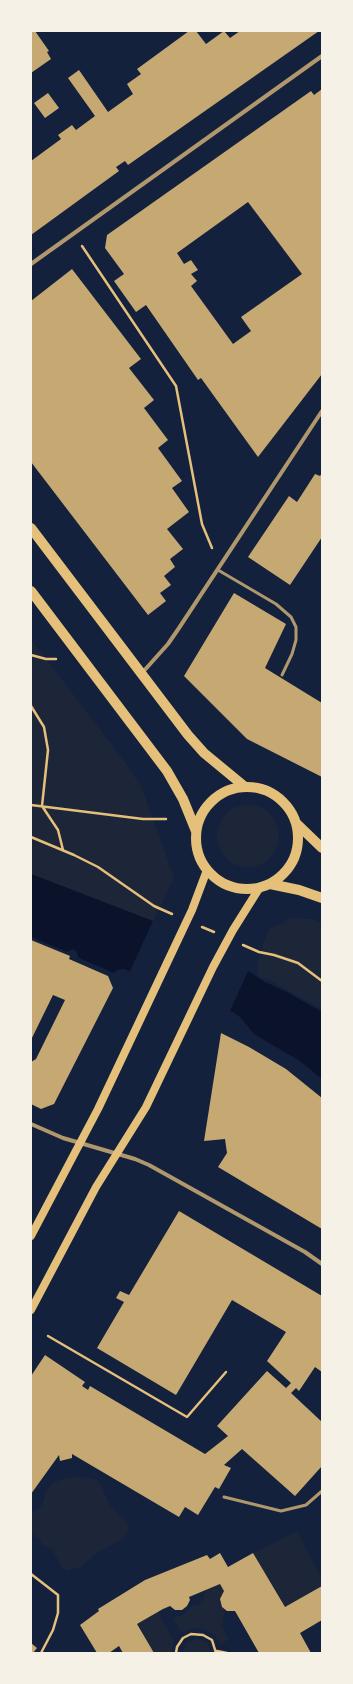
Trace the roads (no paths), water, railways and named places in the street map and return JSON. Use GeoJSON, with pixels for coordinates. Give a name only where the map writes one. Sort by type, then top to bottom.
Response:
{"type":"FeatureCollection","features":[{"type":"Feature","properties":{"kind":"main road"},"geometry":{"type":"LineString","coordinates":[[31,528],[188,734],[204,753],[244,786]]}},
{"type":"Feature","properties":{"kind":"main road"},"geometry":{"type":"LineString","coordinates":[[31,591],[167,771],[183,800],[196,831]]}},
{"type":"Feature","properties":{"kind":"main road"},"geometry":{"type":"LineString","coordinates":[[244,786],[270,792],[282,800],[290,810],[296,823],[298,835],[294,858],[280,877],[270,884],[260,888],[236,888],[225,885],[215,879],[200,859],[196,845],[198,820],[204,809],[221,793],[232,788],[244,786]]}},
{"type":"Feature","properties":{"kind":"main road"},"geometry":{"type":"LineString","coordinates":[[296,823],[322,848]]}},
{"type":"Feature","properties":{"kind":"main road"},"geometry":{"type":"LineString","coordinates":[[31,1236],[81,1144],[98,1109],[148,1000],[192,910],[207,870]]}},
{"type":"Feature","properties":{"kind":"main road"},"geometry":{"type":"LineString","coordinates":[[270,884],[299,890],[322,898]]}},
{"type":"Feature","properties":{"kind":"main road"},"geometry":{"type":"LineString","coordinates":[[31,1310],[96,1187],[146,1107],[233,930],[260,888]]}},
{"type":"Feature","properties":{"kind":"street"},"geometry":{"type":"LineString","coordinates":[[31,264],[322,56]]}},
{"type":"Feature","properties":{"kind":"street"},"geometry":{"type":"LineString","coordinates":[[141,674],[168,644],[322,411]]}},
{"type":"Feature","properties":{"kind":"street"},"geometry":{"type":"LineString","coordinates":[[31,1124],[81,1144],[149,1165],[306,1252],[322,1264]]}},
{"type":"Feature","properties":{"kind":"lane"},"geometry":{"type":"LineString","coordinates":[[218,570],[276,604],[291,617],[296,627],[296,640],[292,654],[282,675]]}},
{"type":"Feature","properties":{"kind":"lane"},"geometry":{"type":"LineString","coordinates":[[224,1497],[281,1511],[306,1504],[322,1491]]}}]}
